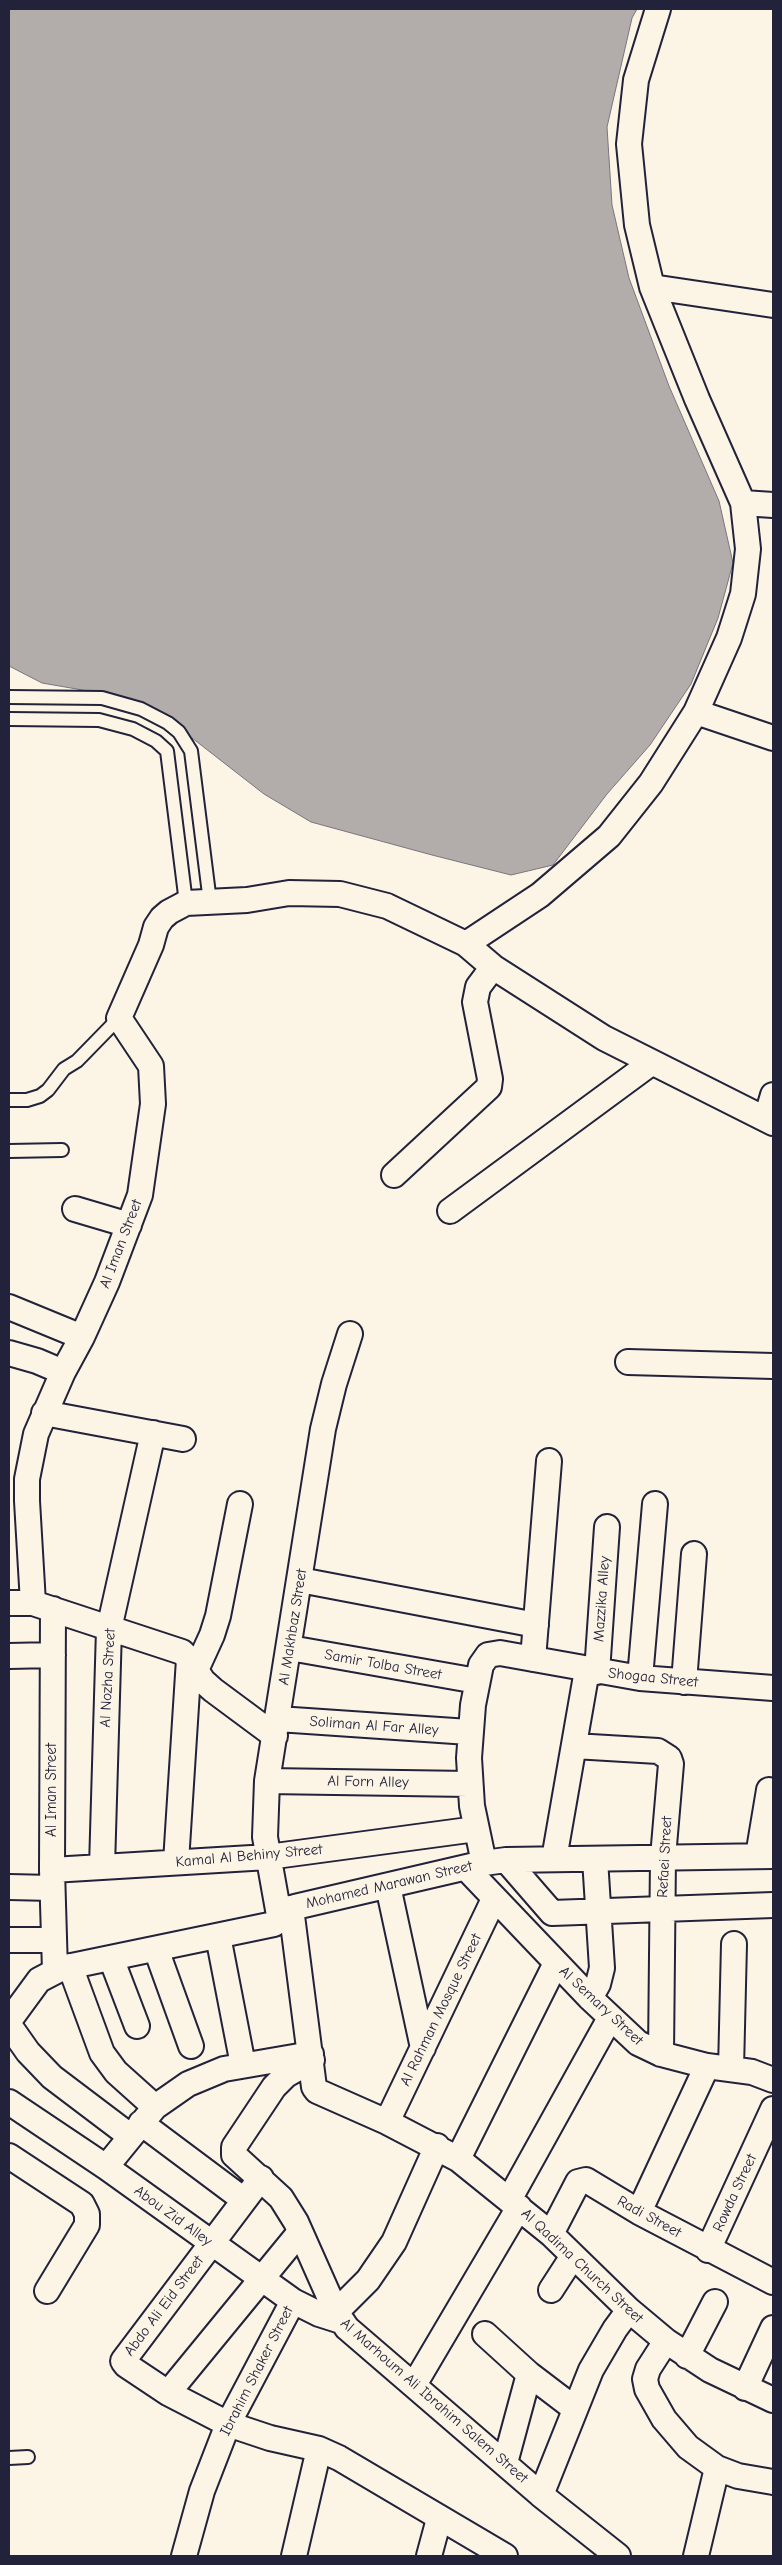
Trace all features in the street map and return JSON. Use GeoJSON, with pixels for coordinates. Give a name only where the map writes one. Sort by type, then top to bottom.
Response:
{"type":"FeatureCollection","features":[{"type":"Feature","properties":{"kind":"street"},"geometry":{"type":"LineString","coordinates":[[466,944],[540,895],[609,836],[651,783],[696,712],[729,638],[743,594],[748,549],[744,503],[697,399],[652,287],[637,226],[629,144],[636,80],[658,9]]}},
{"type":"Feature","properties":{"kind":"street"},"geometry":{"type":"LineString","coordinates":[[652,287],[773,305]]}},
{"type":"Feature","properties":{"kind":"street"},"geometry":{"type":"LineString","coordinates":[[744,503],[773,505]]}},
{"type":"Feature","properties":{"kind":"street"},"geometry":{"type":"LineString","coordinates":[[696,712],[773,738]]}},
{"type":"Feature","properties":{"kind":"street"},"geometry":{"type":"LineString","coordinates":[[119,1018],[151,945],[156,927],[169,912],[198,902],[247,900],[289,893],[340,894],[388,906],[466,944],[493,967],[604,1038],[650,1063],[770,1121],[773,1095]]}},
{"type":"Feature","properties":{"kind":"street"},"geometry":{"type":"LineString","coordinates":[[394,1175],[489,1087],[490,1079],[475,1002],[478,987],[493,967]]}},
{"type":"Feature","properties":{"kind":"street","name":"Al Iman Street"},"geometry":{"type":"LineString","coordinates":[[119,1018],[151,1066],[153,1104],[140,1195],[107,1282],[44,1414],[34,1442],[26,1501],[53,1655],[52,1879],[54,1940],[63,1969],[102,2053],[116,2072],[142,2122]]}},
{"type":"Feature","properties":{"kind":"street"},"geometry":{"type":"LineString","coordinates":[[450,1211],[650,1063]]}},
{"type":"Feature","properties":{"kind":"street"},"geometry":{"type":"LineString","coordinates":[[75,1209],[129,1225]]}},
{"type":"Feature","properties":{"kind":"street"},"geometry":{"type":"LineString","coordinates":[[9,1307],[82,1337]]}},
{"type":"Feature","properties":{"kind":"street","name":"Al Makhbaz Street"},"geometry":{"type":"LineString","coordinates":[[286,1915],[268,1857],[264,1820],[267,1781],[290,1648],[323,1430],[334,1384],[350,1334]]}},
{"type":"Feature","properties":{"kind":"street"},"geometry":{"type":"LineString","coordinates":[[9,1353],[37,1361],[63,1372]]}},
{"type":"Feature","properties":{"kind":"street"},"geometry":{"type":"LineString","coordinates":[[628,1362],[773,1366]]}},
{"type":"Feature","properties":{"kind":"street"},"geometry":{"type":"LineString","coordinates":[[44,1414],[183,1439]]}},
{"type":"Feature","properties":{"kind":"street","name":"Al Nozha Street"},"geometry":{"type":"LineString","coordinates":[[102,1867],[109,1629],[153,1433]]}},
{"type":"Feature","properties":{"kind":"street"},"geometry":{"type":"LineString","coordinates":[[533,1659],[549,1461]]}},
{"type":"Feature","properties":{"kind":"street"},"geometry":{"type":"LineString","coordinates":[[176,1862],[192,1664],[212,1635],[218,1616],[240,1504]]}},
{"type":"Feature","properties":{"kind":"street"},"geometry":{"type":"LineString","coordinates":[[640,1678],[655,1504]]}},
{"type":"Feature","properties":{"kind":"street","name":"Mazzika Alley"},"geometry":{"type":"LineString","coordinates":[[554,1859],[574,1746],[592,1671],[607,1527]]}},
{"type":"Feature","properties":{"kind":"street"},"geometry":{"type":"LineString","coordinates":[[684,1682],[694,1554]]}},
{"type":"Feature","properties":{"kind":"street"},"geometry":{"type":"LineString","coordinates":[[300,1580],[536,1625]]}},
{"type":"Feature","properties":{"kind":"street"},"geometry":{"type":"LineString","coordinates":[[9,1603],[43,1606],[182,1652],[213,1690],[276,1728]]}},
{"type":"Feature","properties":{"kind":"street","name":"Samir Tolba Street"},"geometry":{"type":"LineString","coordinates":[[290,1648],[477,1681]]}},
{"type":"Feature","properties":{"kind":"street","name":"Shogaa Street"},"geometry":{"type":"LineString","coordinates":[[485,1864],[476,1828],[470,1784],[470,1732],[477,1681],[483,1660],[494,1652],[592,1671],[640,1678],[773,1688]]}},
{"type":"Feature","properties":{"kind":"street"},"geometry":{"type":"LineString","coordinates":[[9,1656],[53,1655]]}},
{"type":"Feature","properties":{"kind":"street","name":"Soliman Al Far Alley"},"geometry":{"type":"LineString","coordinates":[[276,1728],[470,1732]]}},
{"type":"Feature","properties":{"kind":"street","name":"Refaei Street"},"geometry":{"type":"LineString","coordinates":[[574,1746],[658,1751],[669,1758],[671,1764],[663,1858],[661,2054]]}},
{"type":"Feature","properties":{"kind":"street","name":"Al Forn Alley"},"geometry":{"type":"LineString","coordinates":[[267,1781],[470,1784]]}},
{"type":"Feature","properties":{"kind":"street"},"geometry":{"type":"LineString","coordinates":[[766,1856],[769,1790]]}},
{"type":"Feature","properties":{"kind":"street","name":"Kamal Al Behiny Street"},"geometry":{"type":"LineString","coordinates":[[9,1887],[102,1867],[268,1857],[476,1828]]}},
{"type":"Feature","properties":{"kind":"street","name":"Mohamed Marawan Street"},"geometry":{"type":"LineString","coordinates":[[9,2021],[39,1980],[63,1969],[218,1936],[388,1886],[485,1864],[554,1859],[766,1856]]}},
{"type":"Feature","properties":{"kind":"street"},"geometry":{"type":"LineString","coordinates":[[590,1998],[598,1984],[602,1968],[596,1859]]}},
{"type":"Feature","properties":{"kind":"street"},"geometry":{"type":"LineString","coordinates":[[485,1864],[548,1911],[556,1913],[773,1905]]}},
{"type":"Feature","properties":{"kind":"street","name":"Al Semary Street"},"geometry":{"type":"LineString","coordinates":[[485,1864],[494,1899],[590,1998],[638,2043],[661,2054],[707,2066],[752,2072],[773,2080]]}},
{"type":"Feature","properties":{"kind":"street"},"geometry":{"type":"LineString","coordinates":[[388,1886],[423,2048]]}},
{"type":"Feature","properties":{"kind":"street","name":"Al Rahman Mosque Street"},"geometry":{"type":"LineString","coordinates":[[387,2122],[494,1899]]}},
{"type":"Feature","properties":{"kind":"street","name":"Al Qadima Church Street"},"geometry":{"type":"LineString","coordinates":[[286,1915],[311,2057],[314,2087],[317,2091],[387,2122],[458,2159],[551,2234],[629,2310],[666,2341],[687,2356],[745,2388],[773,2400]]}},
{"type":"Feature","properties":{"kind":"street"},"geometry":{"type":"LineString","coordinates":[[218,1936],[243,2064]]}},
{"type":"Feature","properties":{"kind":"street"},"geometry":{"type":"LineString","coordinates":[[9,1940],[54,1940]]}},
{"type":"Feature","properties":{"kind":"street"},"geometry":{"type":"LineString","coordinates":[[731,2069],[734,1944]]}},
{"type":"Feature","properties":{"kind":"street"},"geometry":{"type":"LineString","coordinates":[[156,1949],[191,2046]]}},
{"type":"Feature","properties":{"kind":"street"},"geometry":{"type":"LineString","coordinates":[[112,1958],[137,2026]]}},
{"type":"Feature","properties":{"kind":"street"},"geometry":{"type":"LineString","coordinates":[[458,2159],[556,1963]]}},
{"type":"Feature","properties":{"kind":"street"},"geometry":{"type":"LineString","coordinates":[[414,2385],[514,2204],[610,2018]]}},
{"type":"Feature","properties":{"kind":"street"},"geometry":{"type":"LineString","coordinates":[[9,2025],[28,2052],[52,2077],[142,2122],[244,2200]]}},
{"type":"Feature","properties":{"kind":"street"},"geometry":{"type":"LineString","coordinates":[[106,2167],[142,2122],[196,2080],[243,2064],[311,2057]]}},
{"type":"Feature","properties":{"kind":"street","name":"Al Marhoum Ali Ibrahim Salem Street"},"geometry":{"type":"LineString","coordinates":[[311,2057],[280,2080],[234,2147],[236,2158],[261,2178],[281,2198],[300,2232],[339,2317],[541,2495],[618,2556]]}},
{"type":"Feature","properties":{"kind":"street"},"geometry":{"type":"LineString","coordinates":[[639,2212],[707,2066]]}},
{"type":"Feature","properties":{"kind":"street","name":"Abou Zid Alley"},"geometry":{"type":"LineString","coordinates":[[9,2102],[106,2167],[293,2301],[319,2314],[339,2317]]}},
{"type":"Feature","properties":{"kind":"street","name":"Rowda Street"},"geometry":{"type":"LineString","coordinates":[[708,2250],[773,2109]]}},
{"type":"Feature","properties":{"kind":"street"},"geometry":{"type":"LineString","coordinates":[[339,2317],[368,2280],[394,2242],[436,2146]]}},
{"type":"Feature","properties":{"kind":"street"},"geometry":{"type":"LineString","coordinates":[[9,2156],[82,2204],[87,2214],[88,2225],[46,2291]]}},
{"type":"Feature","properties":{"kind":"street","name":"Abdo Ali Eid Street"},"geometry":{"type":"LineString","coordinates":[[261,2178],[123,2361],[126,2365],[168,2393],[228,2424],[270,2438],[319,2449],[339,2458],[438,2519],[505,2556]]}},
{"type":"Feature","properties":{"kind":"street","name":"Radi Street"},"geometry":{"type":"LineString","coordinates":[[551,2234],[580,2180],[586,2180],[708,2250],[772,2279]]}},
{"type":"Feature","properties":{"kind":"street"},"geometry":{"type":"LineString","coordinates":[[168,2393],[263,2280],[300,2232]]}},
{"type":"Feature","properties":{"kind":"street"},"geometry":{"type":"LineString","coordinates":[[551,2290],[573,2256]]}},
{"type":"Feature","properties":{"kind":"street","name":"Ibrahim Shaker Street"},"geometry":{"type":"LineString","coordinates":[[184,2556],[202,2491],[228,2424],[293,2301]]}},
{"type":"Feature","properties":{"kind":"street"},"geometry":{"type":"LineString","coordinates":[[687,2356],[715,2302]]}},
{"type":"Feature","properties":{"kind":"street"},"geometry":{"type":"LineString","coordinates":[[541,2495],[602,2349],[629,2310]]}},
{"type":"Feature","properties":{"kind":"street"},"geometry":{"type":"LineString","coordinates":[[745,2388],[773,2328]]}},
{"type":"Feature","properties":{"kind":"street"},"geometry":{"type":"LineString","coordinates":[[485,2334],[529,2374],[575,2410]]}},
{"type":"Feature","properties":{"kind":"street"},"geometry":{"type":"LineString","coordinates":[[666,2341],[646,2374],[648,2389],[664,2420],[702,2458],[717,2468],[738,2476],[773,2482]]}},
{"type":"Feature","properties":{"kind":"street"},"geometry":{"type":"LineString","coordinates":[[505,2464],[529,2374]]}},
{"type":"Feature","properties":{"kind":"street"},"geometry":{"type":"LineString","coordinates":[[294,2556],[319,2449]]}},
{"type":"Feature","properties":{"kind":"street"},"geometry":{"type":"LineString","coordinates":[[696,2556],[717,2468]]}},
{"type":"Feature","properties":{"kind":"street"},"geometry":{"type":"LineString","coordinates":[[429,2556],[438,2519]]}},
{"type":"Feature","properties":{"kind":"lane"},"geometry":{"type":"LineString","coordinates":[[9,697],[102,698],[133,706],[153,715],[179,732],[191,751],[198,902]]}},
{"type":"Feature","properties":{"kind":"lane"},"geometry":{"type":"LineString","coordinates":[[143,735],[153,715]]}},
{"type":"Feature","properties":{"kind":"lane"},"geometry":{"type":"LineString","coordinates":[[9,719],[99,720],[143,735],[164,748],[169,757],[198,902]]}},
{"type":"Feature","properties":{"kind":"lane"},"geometry":{"type":"LineString","coordinates":[[9,1100],[27,1100],[40,1096],[48,1090],[64,1069],[78,1060],[119,1018]]}},
{"type":"Feature","properties":{"kind":"lane"},"geometry":{"type":"LineString","coordinates":[[9,1151],[62,1150]]}},
{"type":"Feature","properties":{"kind":"lane"},"geometry":{"type":"LineString","coordinates":[[9,2458],[28,2457]]}},
{"type":"Feature","properties":{"kind":"shaded area"},"geometry":{"type":"Polygon","coordinates":[[[9,9],[637,9],[632,18],[607,127],[612,205],[629,278],[669,386],[719,501],[733,563],[718,618],[691,684],[650,745],[607,794],[553,865],[511,875],[311,822],[264,794],[156,710],[94,692],[42,683],[9,666],[9,9]]]}}]}
